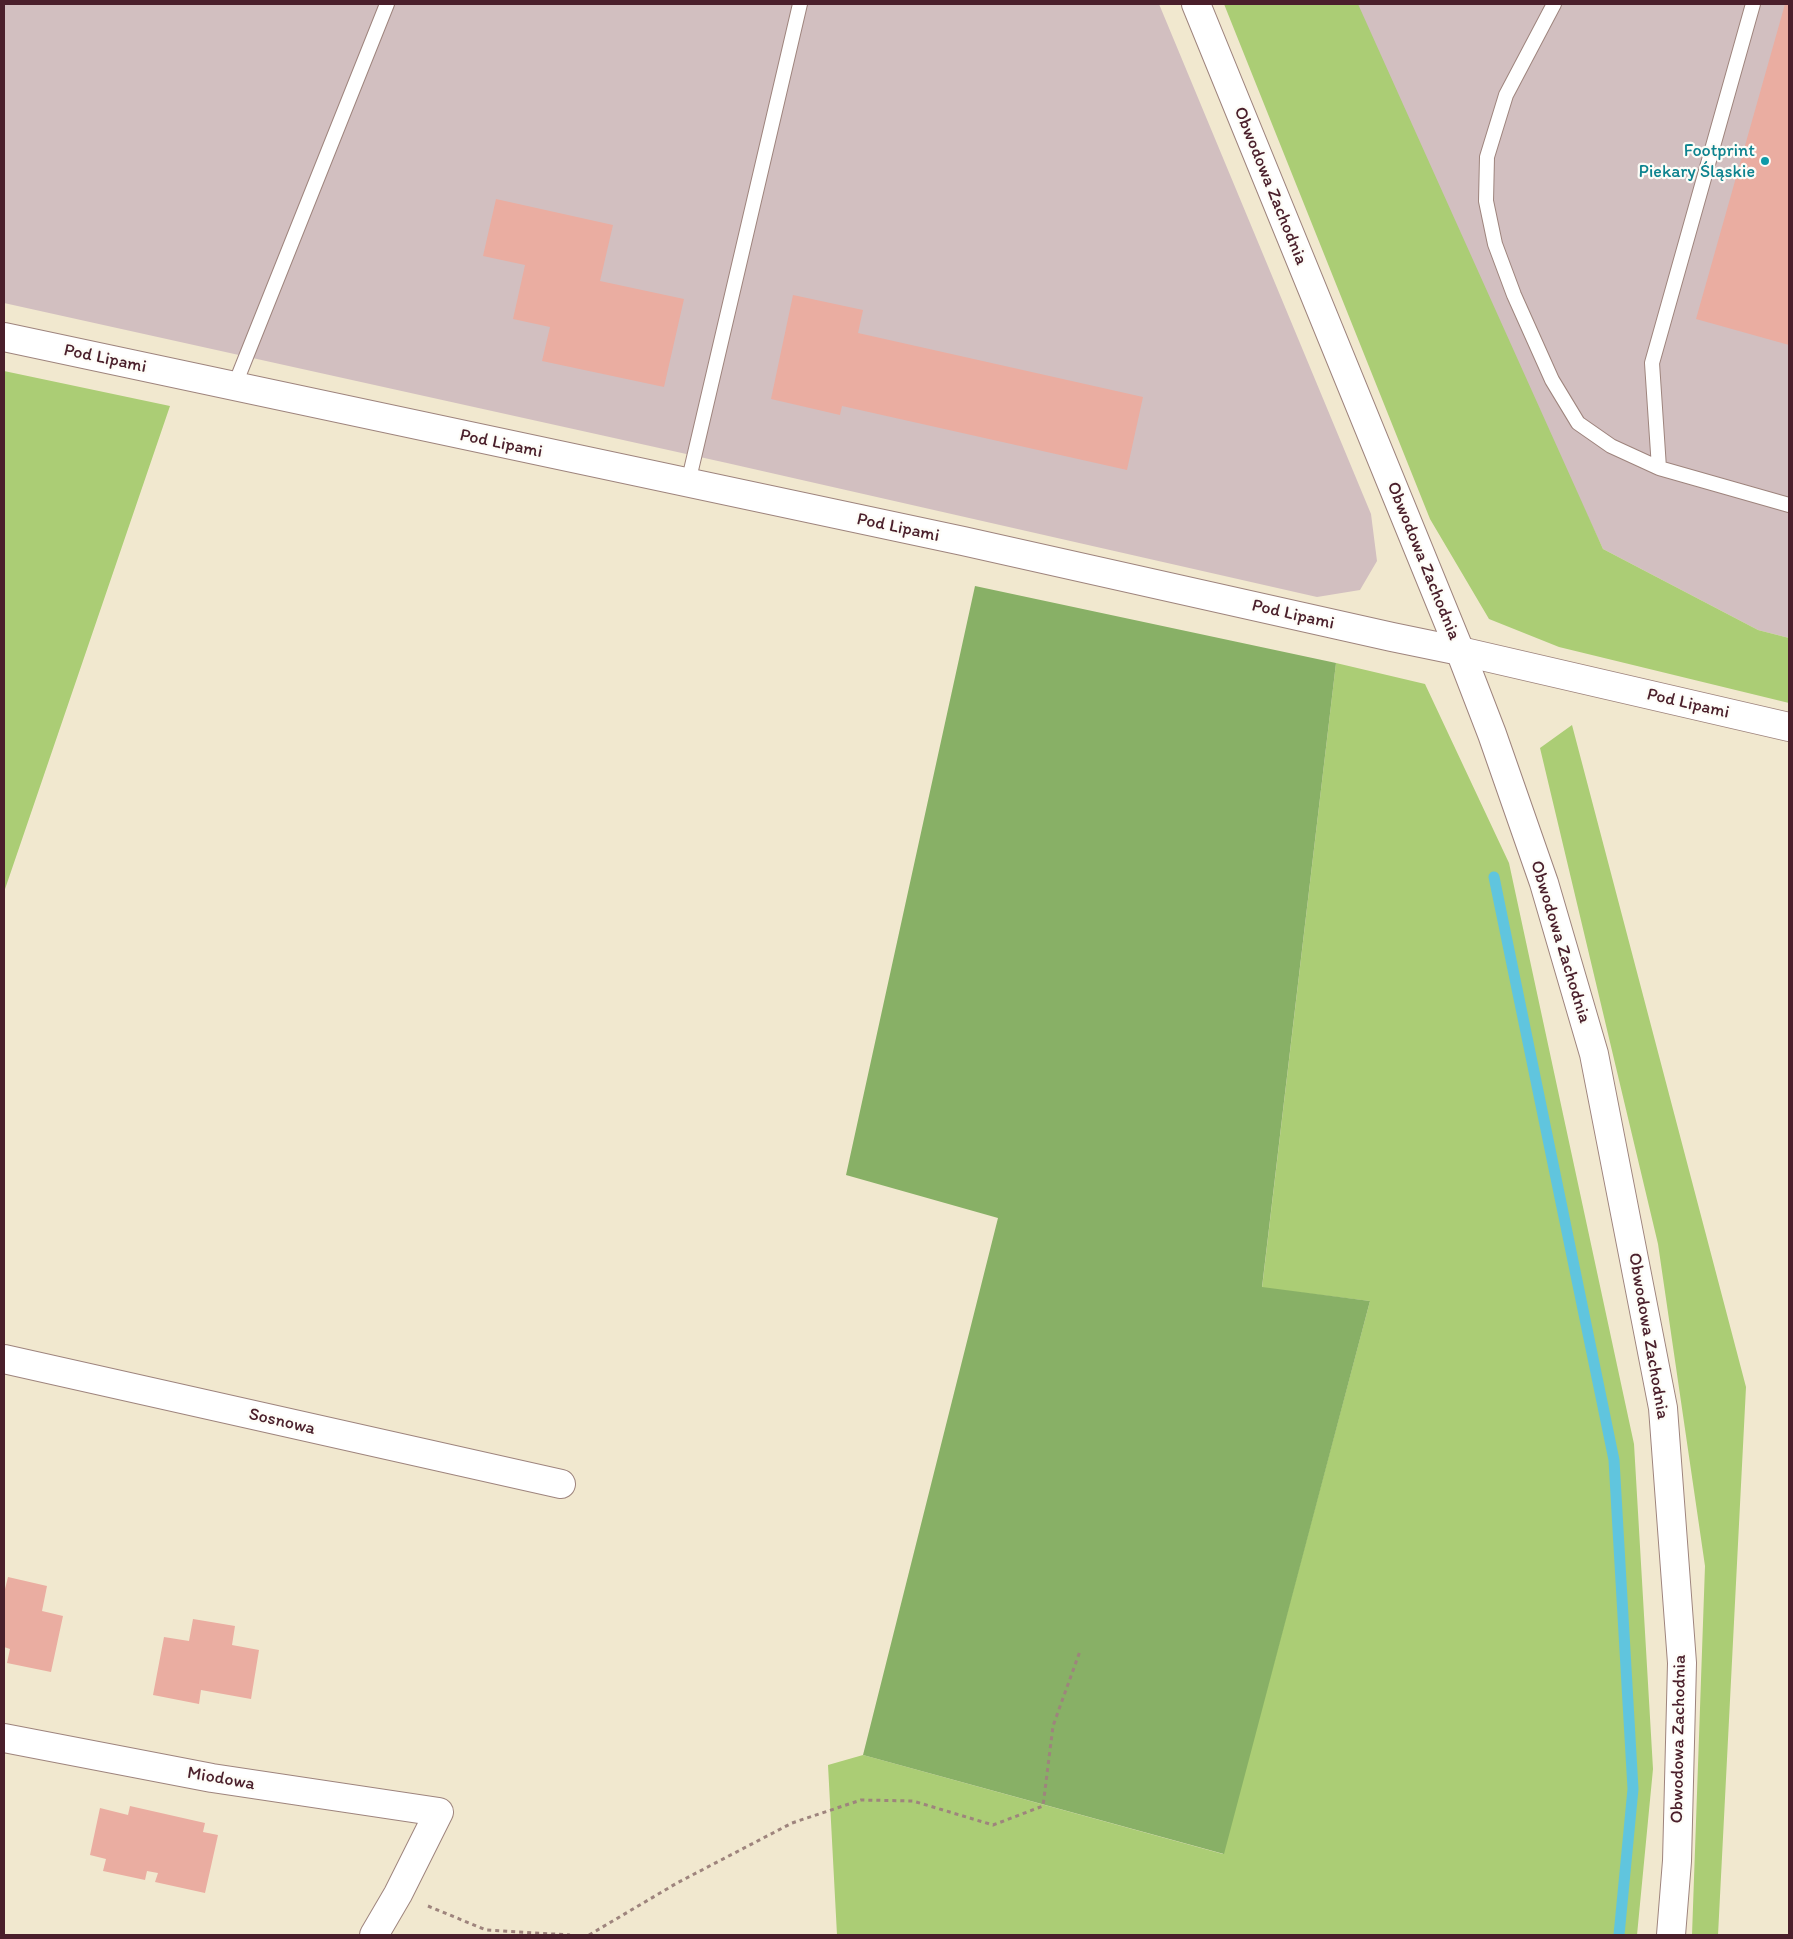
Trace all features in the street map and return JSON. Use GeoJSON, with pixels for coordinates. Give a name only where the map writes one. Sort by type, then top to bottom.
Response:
{"type":"FeatureCollection","features":[{"type":"Feature","properties":{"kind":"street","name":"Obwodowa Zachodnia"},"geometry":{"type":"LineString","coordinates":[[1196,4],[1460,651],[1492,734],[1544,883],[1594,1054],[1663,1408],[1682,1663],[1677,1861],[1671,1935]]}},
{"type":"Feature","properties":{"kind":"street","name":"Pod Lipami"},"geometry":{"type":"LineString","coordinates":[[4,337],[963,541],[1460,651],[1789,727]]}},
{"type":"Feature","properties":{"kind":"street","name":"Sosnowa"},"geometry":{"type":"LineString","coordinates":[[4,1359],[560,1484]]}},
{"type":"Feature","properties":{"kind":"street","name":"Miodowa"},"geometry":{"type":"LineString","coordinates":[[4,1738],[212,1778],[439,1812],[398,1894]]}},
{"type":"Feature","properties":{"kind":"street"},"geometry":{"type":"LineString","coordinates":[[374,1935],[398,1894]]}},
{"type":"Feature","properties":{"kind":"lane"},"geometry":{"type":"LineString","coordinates":[[234,386],[387,4]]}},
{"type":"Feature","properties":{"kind":"lane"},"geometry":{"type":"LineString","coordinates":[[688,483],[800,4]]}},
{"type":"Feature","properties":{"kind":"lane"},"geometry":{"type":"LineString","coordinates":[[1554,4],[1506,94],[1487,157],[1486,201],[1495,244],[1514,295],[1552,380],[1578,423],[1611,446],[1659,468],[1789,505]]}},
{"type":"Feature","properties":{"kind":"lane"},"geometry":{"type":"LineString","coordinates":[[1659,468],[1652,362],[1753,4]]}},
{"type":"Feature","properties":{"kind":"path"},"geometry":{"type":"LineString","coordinates":[[589,1935],[677,1883],[792,1822],[861,1800],[913,1800],[992,1825],[1043,1806],[1052,1726],[1080,1651]]}},
{"type":"Feature","properties":{"kind":"path"},"geometry":{"type":"LineString","coordinates":[[398,1894],[486,1930],[570,1935]]}},
{"type":"Feature","properties":{"kind":"shaded area"},"geometry":{"type":"Polygon","coordinates":[[[4,4],[1159,4],[1371,514],[1377,561],[1360,590],[1317,597],[727,463],[4,303],[4,4]]]}},
{"type":"Feature","properties":{"kind":"shaded area"},"geometry":{"type":"Polygon","coordinates":[[[1348,4],[1789,4],[1789,638],[1758,630],[1603,549],[1348,4]]]}},
{"type":"Feature","properties":{"kind":"green space"},"geometry":{"type":"Polygon","coordinates":[[[1224,4],[1358,4],[1603,549],[1758,630],[1789,638],[1789,703],[1559,647],[1489,619],[1430,519],[1224,4]]]}},
{"type":"Feature","properties":{"kind":"green space"},"geometry":{"type":"Polygon","coordinates":[[[4,371],[170,406],[4,892],[4,371]]]}},
{"type":"Feature","properties":{"kind":"green space"},"geometry":{"type":"Polygon","coordinates":[[[975,586],[1336,663],[1262,1287],[1370,1301],[1224,1854],[863,1755],[998,1218],[846,1175],[975,586]]]}},
{"type":"Feature","properties":{"kind":"green space"},"geometry":{"type":"Polygon","coordinates":[[[1336,663],[1425,684],[1509,863],[1634,1444],[1653,1769],[1637,1935],[837,1935],[828,1765],[863,1755],[1223,1854],[1370,1301],[1262,1288],[1336,663]]]}},
{"type":"Feature","properties":{"kind":"green space"},"geometry":{"type":"Polygon","coordinates":[[[1572,725],[1746,1387],[1718,1935],[1692,1935],[1705,1566],[1658,1244],[1540,748],[1572,725]]]}},
{"type":"Feature","properties":{"kind":"building","name":"Footprint Piekary Śląskie"},"geometry":{"type":"Polygon","coordinates":[[[1785,4],[1789,4],[1789,345],[1696,319],[1785,4]]]}},
{"type":"Feature","properties":{"kind":"building"},"geometry":{"type":"Polygon","coordinates":[[[496,199],[613,225],[600,281],[684,299],[664,387],[542,361],[550,327],[513,319],[525,265],[483,256],[496,199]]]}},
{"type":"Feature","properties":{"kind":"building"},"geometry":{"type":"Polygon","coordinates":[[[793,295],[863,310],[858,333],[1143,397],[1127,470],[842,406],[840,415],[771,399],[793,295]]]}},
{"type":"Feature","properties":{"kind":"building"},"geometry":{"type":"Polygon","coordinates":[[[8,1577],[47,1586],[42,1611],[63,1616],[51,1672],[7,1663],[10,1649],[4,1647],[4,1593],[8,1577]]]}},
{"type":"Feature","properties":{"kind":"building"},"geometry":{"type":"Polygon","coordinates":[[[193,1619],[235,1626],[232,1645],[259,1650],[251,1699],[201,1690],[199,1704],[153,1695],[164,1637],[189,1641],[193,1619]]]}},
{"type":"Feature","properties":{"kind":"building"},"geometry":{"type":"Polygon","coordinates":[[[130,1806],[205,1823],[203,1832],[218,1835],[205,1893],[155,1882],[158,1873],[147,1871],[145,1880],[103,1871],[106,1859],[90,1855],[100,1808],[128,1815],[130,1806]]]}},
{"type":"Feature","properties":{"kind":"waterway"},"geometry":{"type":"LineString","coordinates":[[1494,877],[1614,1460],[1633,1789],[1619,1935]]}},
{"type":"Feature","properties":{"kind":"place","name":"Footprint Piekary Śląskie"},"geometry":{"type":"Point","coordinates":[1765,161]}}]}
